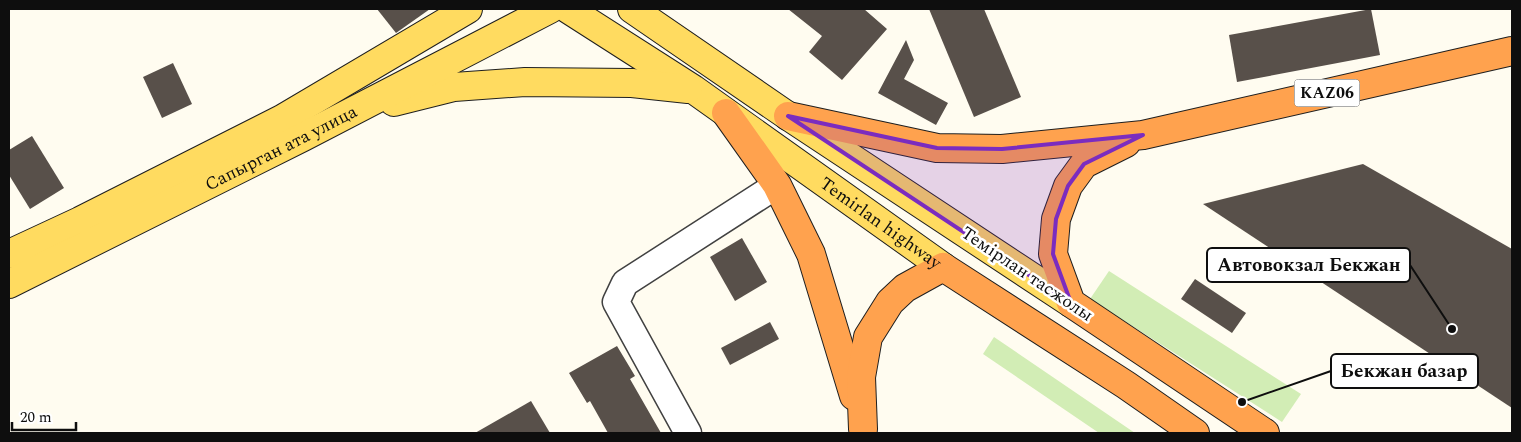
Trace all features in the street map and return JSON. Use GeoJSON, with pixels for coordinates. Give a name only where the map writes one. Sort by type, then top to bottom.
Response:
{"type":"FeatureCollection","features":[{"type":"Feature","properties":{"kind":"highway","name":"KАZ06"},"geometry":{"type":"LineString","coordinates":[[1071,303],[1053,254],[1056,219],[1068,186],[1084,164],[1143,134],[1512,50]]}},
{"type":"Feature","properties":{"kind":"highway"},"geometry":{"type":"LineString","coordinates":[[726,113],[777,185],[811,254],[864,431]]}},
{"type":"Feature","properties":{"kind":"highway"},"geometry":{"type":"LineString","coordinates":[[788,116],[937,148],[1002,149],[1143,134]]}},
{"type":"Feature","properties":{"kind":"highway"},"geometry":{"type":"LineString","coordinates":[[864,431],[861,377],[868,337],[890,302],[905,288],[943,267]]}},
{"type":"Feature","properties":{"kind":"highway","name":"Temirlan highway"},"geometry":{"type":"LineString","coordinates":[[943,267],[1126,385],[1195,433]]}},
{"type":"Feature","properties":{"kind":"highway","name":"Темірлан тасжолы"},"geometry":{"type":"LineString","coordinates":[[1071,303],[1265,433]]}},
{"type":"Feature","properties":{"kind":"main road","name":"Сапырган ата улица"},"geometry":{"type":"LineString","coordinates":[[9,253],[88,216],[282,119],[468,9]]}},
{"type":"Feature","properties":{"kind":"main road","name":"Сапырган ата улица"},"geometry":{"type":"LineString","coordinates":[[9,284],[353,111],[550,9]]}},
{"type":"Feature","properties":{"kind":"main road","name":"Temirlan highway"},"geometry":{"type":"LineString","coordinates":[[568,9],[726,113],[943,267]]}},
{"type":"Feature","properties":{"kind":"main road"},"geometry":{"type":"LineString","coordinates":[[632,9],[788,116]]}},
{"type":"Feature","properties":{"kind":"main road"},"geometry":{"type":"LineString","coordinates":[[353,111],[454,87],[525,82],[632,83],[692,90]]}},
{"type":"Feature","properties":{"kind":"main road","name":"Темірлан тасжолы"},"geometry":{"type":"LineString","coordinates":[[788,116],[1071,303]]}},
{"type":"Feature","properties":{"kind":"street"},"geometry":{"type":"LineString","coordinates":[[688,433],[616,302],[625,283],[777,185]]}},
{"type":"Feature","properties":{"kind":"highlighted area"},"geometry":{"type":"Polygon","coordinates":[[[788,116],[937,148],[1002,149],[1143,135],[1084,164],[1068,186],[1056,219],[1053,254],[1071,303],[788,116]]]}},
{"type":"Feature","properties":{"kind":"green space"},"geometry":{"type":"Polygon","coordinates":[[[1109,271],[1301,394],[1282,422],[1090,299],[1109,271]]]}},
{"type":"Feature","properties":{"kind":"green space"},"geometry":{"type":"Polygon","coordinates":[[[994,337],[1135,433],[1099,433],[983,354],[994,337]]]}},
{"type":"Feature","properties":{"kind":"building"},"geometry":{"type":"Polygon","coordinates":[[[377,9],[430,9],[396,33],[377,9]]]}},
{"type":"Feature","properties":{"kind":"building"},"geometry":{"type":"Polygon","coordinates":[[[788,9],[864,9],[887,29],[842,80],[809,52],[822,36],[788,9]]]}},
{"type":"Feature","properties":{"kind":"building"},"geometry":{"type":"Polygon","coordinates":[[[929,9],[984,9],[1021,97],[974,117],[929,9]]]}},
{"type":"Feature","properties":{"kind":"building"},"geometry":{"type":"Polygon","coordinates":[[[1371,9],[1380,55],[1237,82],[1229,35],[1371,9]]]}},
{"type":"Feature","properties":{"kind":"building"},"geometry":{"type":"Polygon","coordinates":[[[906,40],[914,60],[904,79],[948,103],[936,125],[878,93],[906,40]]]}},
{"type":"Feature","properties":{"kind":"building"},"geometry":{"type":"Polygon","coordinates":[[[173,63],[192,104],[162,118],[143,77],[173,63]]]}},
{"type":"Feature","properties":{"kind":"building"},"geometry":{"type":"Polygon","coordinates":[[[32,136],[64,188],[30,209],[9,175],[9,150],[32,136]]]}},
{"type":"Feature","properties":{"kind":"building"},"geometry":{"type":"Polygon","coordinates":[[[1363,164],[1512,249],[1512,408],[1203,204],[1363,164]]]}},
{"type":"Feature","properties":{"kind":"building"},"geometry":{"type":"Polygon","coordinates":[[[742,238],[767,282],[735,301],[710,257],[742,238]]]}},
{"type":"Feature","properties":{"kind":"building"},"geometry":{"type":"Polygon","coordinates":[[[1195,279],[1246,313],[1232,333],[1181,299],[1195,279]]]}},
{"type":"Feature","properties":{"kind":"building"},"geometry":{"type":"Polygon","coordinates":[[[770,322],[779,339],[730,365],[721,348],[770,322]]]}},
{"type":"Feature","properties":{"kind":"building"},"geometry":{"type":"Polygon","coordinates":[[[617,346],[635,376],[630,379],[661,433],[608,433],[590,401],[587,403],[569,373],[617,346]]]}},
{"type":"Feature","properties":{"kind":"building"},"geometry":{"type":"Polygon","coordinates":[[[531,401],[550,433],[475,433],[531,401]]]}},
{"type":"Feature","properties":{"kind":"place","name":"Автовокзал Бекжан"},"geometry":{"type":"Point","coordinates":[1452,329]}},
{"type":"Feature","properties":{"kind":"place","name":"Бекжан базар"},"geometry":{"type":"Point","coordinates":[1242,402]}}]}
